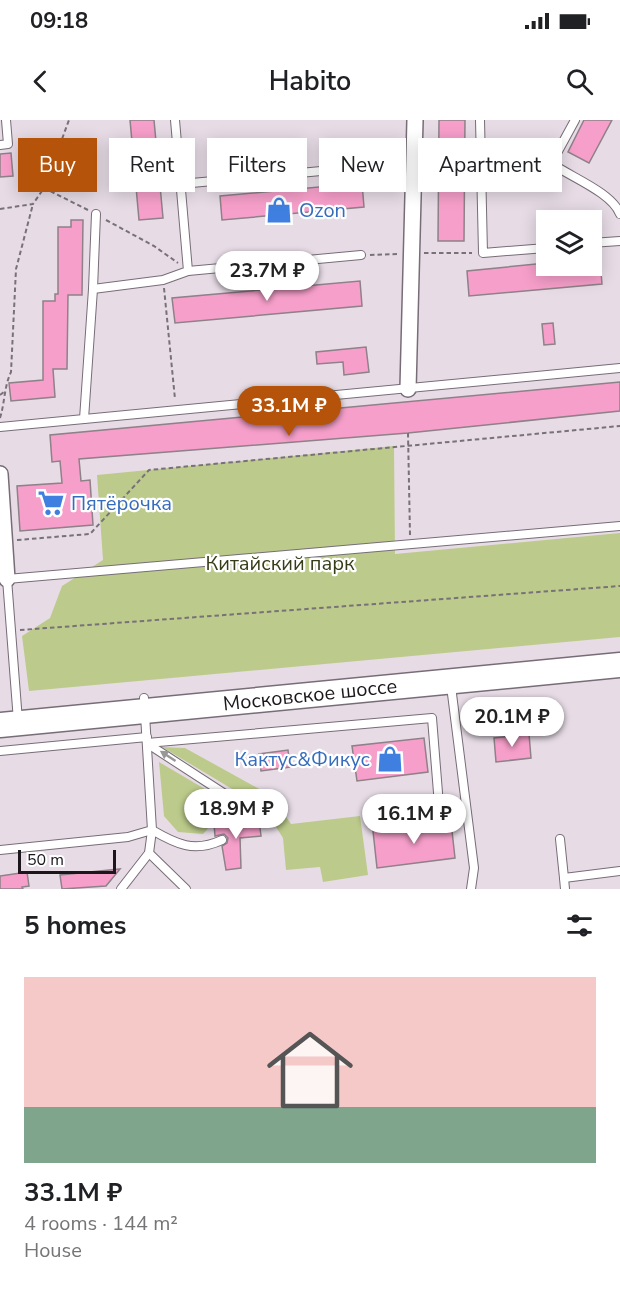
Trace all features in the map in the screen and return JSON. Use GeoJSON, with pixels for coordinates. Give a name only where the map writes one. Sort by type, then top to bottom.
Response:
{"type":"FeatureCollection","features":[{"type":"Feature","properties":{"kind":"main road","name":"Московское шоссе"},"geometry":{"type":"LineString","coordinates":[[144,705],[620,653]]}},
{"type":"Feature","properties":{"kind":"main road","name":"Московское шоссе"},"geometry":{"type":"LineString","coordinates":[[9,717],[620,665]]}},
{"type":"Feature","properties":{"kind":"street"},"geometry":{"type":"LineString","coordinates":[[408,389],[415,120]]}},
{"type":"Feature","properties":{"kind":"street"},"geometry":{"type":"LineString","coordinates":[[0,474],[7,579]]}},
{"type":"Feature","properties":{"kind":"lane"},"geometry":{"type":"LineString","coordinates":[[0,145],[8,144],[6,120]]}},
{"type":"Feature","properties":{"kind":"lane"},"geometry":{"type":"LineString","coordinates":[[175,120],[177,138]]}},
{"type":"Feature","properties":{"kind":"lane"},"geometry":{"type":"LineString","coordinates":[[480,120],[483,253],[536,249]]}},
{"type":"Feature","properties":{"kind":"lane"},"geometry":{"type":"LineString","coordinates":[[575,120],[557,153],[554,165],[603,195],[618,208],[620,214]]}},
{"type":"Feature","properties":{"kind":"lane"},"geometry":{"type":"LineString","coordinates":[[195,183],[319,171]]}},
{"type":"Feature","properties":{"kind":"lane"},"geometry":{"type":"LineString","coordinates":[[182,192],[188,271]]}},
{"type":"Feature","properties":{"kind":"lane"},"geometry":{"type":"LineString","coordinates":[[84,419],[96,214]]}},
{"type":"Feature","properties":{"kind":"lane"},"geometry":{"type":"LineString","coordinates":[[602,242],[620,241]]}},
{"type":"Feature","properties":{"kind":"lane"},"geometry":{"type":"LineString","coordinates":[[93,290],[163,280],[188,271],[361,255]]}},
{"type":"Feature","properties":{"kind":"lane"},"geometry":{"type":"LineString","coordinates":[[0,427],[620,368]]}},
{"type":"Feature","properties":{"kind":"lane"},"geometry":{"type":"LineString","coordinates":[[9,717],[11,630],[7,579],[620,526]]}},
{"type":"Feature","properties":{"kind":"lane"},"geometry":{"type":"LineString","coordinates":[[450,681],[474,868],[471,889]]}},
{"type":"Feature","properties":{"kind":"lane"},"geometry":{"type":"LineString","coordinates":[[121,889],[148,853],[152,830],[144,705]]}},
{"type":"Feature","properties":{"kind":"lane"},"geometry":{"type":"LineString","coordinates":[[0,751],[432,718],[439,805]]}},
{"type":"Feature","properties":{"kind":"lane"},"geometry":{"type":"LineString","coordinates":[[147,740],[232,800],[237,822]]}},
{"type":"Feature","properties":{"kind":"lane"},"geometry":{"type":"LineString","coordinates":[[0,850],[128,837],[152,830],[177,845],[202,846],[222,840]]}},
{"type":"Feature","properties":{"kind":"lane"},"geometry":{"type":"LineString","coordinates":[[560,839],[565,889]]}},
{"type":"Feature","properties":{"kind":"lane"},"geometry":{"type":"LineString","coordinates":[[148,853],[186,889]]}},
{"type":"Feature","properties":{"kind":"lane"},"geometry":{"type":"LineString","coordinates":[[564,878],[620,871]]}},
{"type":"Feature","properties":{"kind":"path"},"geometry":{"type":"LineString","coordinates":[[62,138],[69,120]]}},
{"type":"Feature","properties":{"kind":"path"},"geometry":{"type":"LineString","coordinates":[[0,418],[10,372],[15,269],[33,204],[41,192]]}},
{"type":"Feature","properties":{"kind":"path"},"geometry":{"type":"LineString","coordinates":[[52,192],[154,246],[188,271]]}},
{"type":"Feature","properties":{"kind":"path"},"geometry":{"type":"LineString","coordinates":[[0,209],[33,204]]}},
{"type":"Feature","properties":{"kind":"path"},"geometry":{"type":"LineString","coordinates":[[163,280],[176,410]]}},
{"type":"Feature","properties":{"kind":"path"},"geometry":{"type":"LineString","coordinates":[[0,394],[5,391]]}},
{"type":"Feature","properties":{"kind":"path"},"geometry":{"type":"LineString","coordinates":[[5,541],[90,534],[150,470],[620,426]]}},
{"type":"Feature","properties":{"kind":"path"},"geometry":{"type":"LineString","coordinates":[[408,433],[410,544]]}},
{"type":"Feature","properties":{"kind":"path"},"geometry":{"type":"LineString","coordinates":[[11,630],[620,586]]}},
{"type":"Feature","properties":{"kind":"green space","name":"Китайский парк"},"geometry":{"type":"Polygon","coordinates":[[[394,446],[395,554],[620,533],[620,637],[29,691],[22,636],[50,618],[62,586],[103,560],[97,475],[394,446]]]}},
{"type":"Feature","properties":{"kind":"green space"},"geometry":{"type":"Polygon","coordinates":[[[162,747],[185,748],[272,796],[291,824],[360,816],[368,875],[323,882],[320,867],[286,870],[283,838],[264,808],[162,747]]]}},
{"type":"Feature","properties":{"kind":"green space"},"geometry":{"type":"Polygon","coordinates":[[[159,762],[210,792],[211,820],[203,834],[178,832],[164,816],[159,762]]]}},
{"type":"Feature","properties":{"kind":"building"},"geometry":{"type":"Polygon","coordinates":[[[130,120],[154,120],[156,138],[132,138],[130,120]]]}},
{"type":"Feature","properties":{"kind":"building"},"geometry":{"type":"Polygon","coordinates":[[[439,120],[465,120],[465,138],[439,138],[439,120]]]}},
{"type":"Feature","properties":{"kind":"building"},"geometry":{"type":"Polygon","coordinates":[[[584,120],[612,120],[589,163],[568,152],[584,120]]]}},
{"type":"Feature","properties":{"kind":"building"},"geometry":{"type":"Polygon","coordinates":[[[11,153],[13,176],[0,177],[0,154],[11,153]]]}},
{"type":"Feature","properties":{"kind":"building"},"geometry":{"type":"Polygon","coordinates":[[[319,187],[319,192],[363,192],[364,207],[222,220],[220,196],[264,192],[307,192],[307,188],[319,187]]]}},
{"type":"Feature","properties":{"kind":"building"},"geometry":{"type":"Polygon","coordinates":[[[136,192],[161,192],[163,218],[139,220],[136,192]]]}},
{"type":"Feature","properties":{"kind":"building"},"geometry":{"type":"Polygon","coordinates":[[[438,192],[464,192],[464,241],[438,241],[438,192]]]}},
{"type":"Feature","properties":{"kind":"building"},"geometry":{"type":"Polygon","coordinates":[[[71,220],[83,220],[82,295],[68,295],[67,369],[53,369],[55,397],[11,401],[9,383],[43,380],[43,301],[55,301],[55,294],[58,294],[58,227],[71,227],[71,220]]]}},
{"type":"Feature","properties":{"kind":"building"},"geometry":{"type":"Polygon","coordinates":[[[536,264],[536,276],[601,276],[602,284],[469,296],[467,271],[536,264]]]}},
{"type":"Feature","properties":{"kind":"building"},"geometry":{"type":"Polygon","coordinates":[[[360,281],[362,306],[175,323],[172,298],[360,281]]]}},
{"type":"Feature","properties":{"kind":"building"},"geometry":{"type":"Polygon","coordinates":[[[553,323],[555,344],[544,345],[542,324],[553,323]]]}},
{"type":"Feature","properties":{"kind":"building"},"geometry":{"type":"Polygon","coordinates":[[[366,347],[369,372],[344,375],[343,362],[317,364],[316,352],[366,347]]]}},
{"type":"Feature","properties":{"kind":"building"},"geometry":{"type":"Polygon","coordinates":[[[620,382],[620,411],[408,433],[79,459],[81,481],[90,480],[93,525],[20,531],[17,486],[62,483],[60,461],[52,462],[50,435],[620,382]]]}},
{"type":"Feature","properties":{"kind":"building"},"geometry":{"type":"Polygon","coordinates":[[[529,734],[531,758],[496,762],[494,738],[529,734]]]}},
{"type":"Feature","properties":{"kind":"building","name":"Кактус&Фикус"},"geometry":{"type":"Polygon","coordinates":[[[424,738],[428,772],[357,781],[352,746],[424,738]]]}},
{"type":"Feature","properties":{"kind":"building"},"geometry":{"type":"Polygon","coordinates":[[[288,750],[290,767],[261,771],[259,754],[288,750]]]}},
{"type":"Feature","properties":{"kind":"building"},"geometry":{"type":"Polygon","coordinates":[[[259,820],[261,836],[240,838],[241,868],[226,870],[222,846],[227,843],[228,838],[224,834],[215,836],[214,824],[231,823],[237,828],[243,821],[259,820]]]}},
{"type":"Feature","properties":{"kind":"building"},"geometry":{"type":"Polygon","coordinates":[[[451,822],[455,858],[377,868],[373,831],[451,822]]]}},
{"type":"Feature","properties":{"kind":"building"},"geometry":{"type":"Polygon","coordinates":[[[120,869],[106,886],[62,889],[60,875],[120,869]]]}},
{"type":"Feature","properties":{"kind":"building"},"geometry":{"type":"Polygon","coordinates":[[[27,872],[29,886],[22,887],[23,889],[0,889],[0,876],[27,872]]]}},
{"type":"Feature","properties":{"kind":"place","name":"Ozon"},"geometry":{"type":"Point","coordinates":[279,210]}},
{"type":"Feature","properties":{"kind":"place","name":"Пятёрочка"},"geometry":{"type":"Point","coordinates":[51,503]}},
{"type":"Feature","properties":{"kind":"place","name":"Кактус&Фикус"},"geometry":{"type":"Point","coordinates":[390,759]}}]}
